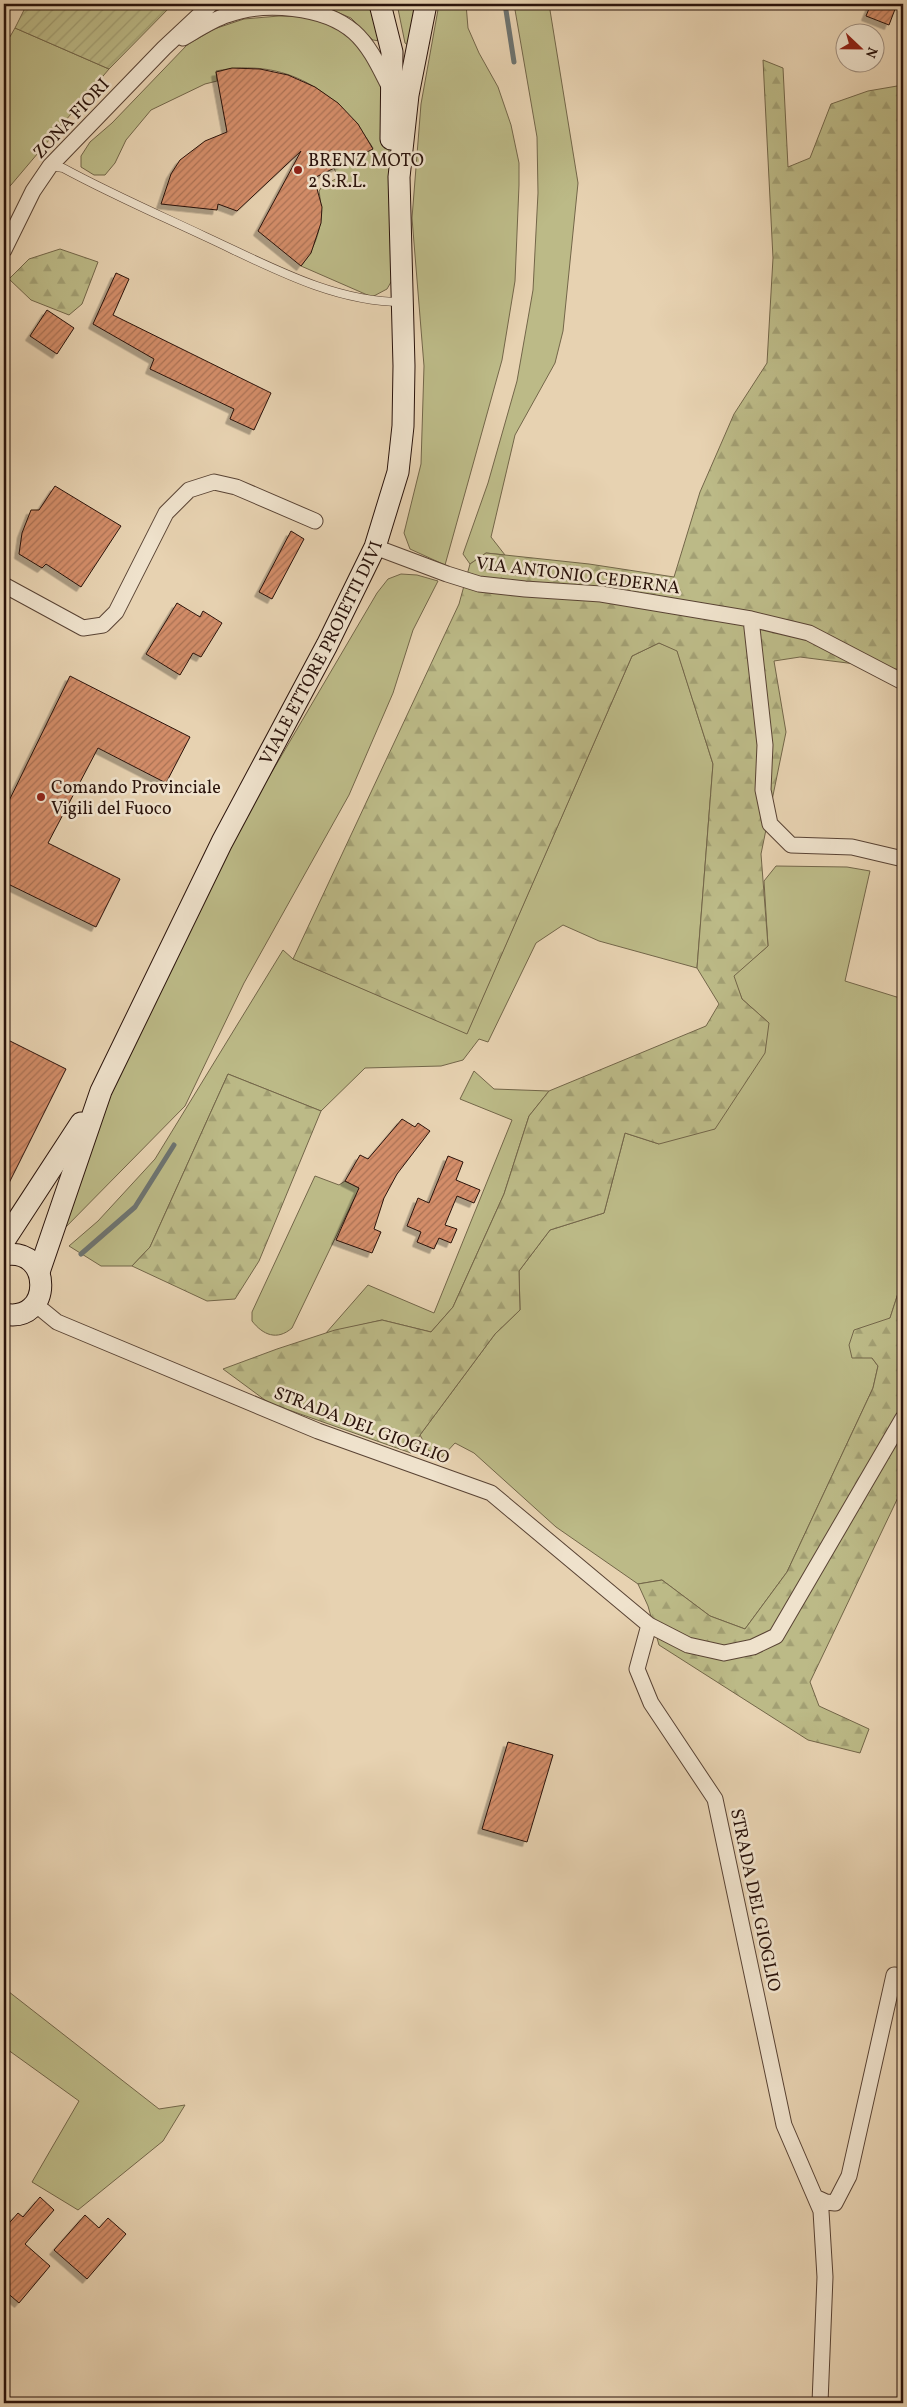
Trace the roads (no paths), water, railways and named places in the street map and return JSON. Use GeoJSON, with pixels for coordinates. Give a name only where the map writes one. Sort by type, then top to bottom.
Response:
{"type":"FeatureCollection","features":[{"type":"Feature","properties":{"kind":"main road","name":"VIALE ETTORE PROIETTI DIVI"},"geometry":{"type":"LineString","coordinates":[[380,4],[392,52],[392,162],[398,177]]}},
{"type":"Feature","properties":{"kind":"main road","name":"VIALE ETTORE PROIETTI DIVI"},"geometry":{"type":"LineString","coordinates":[[4,1241],[101,1091],[222,842],[323,653],[375,547],[398,472],[403,426],[403,302],[398,177],[408,95],[426,4]]}},
{"type":"Feature","properties":{"kind":"main road","name":"VIALE ETTORE PROIETTI DIVI"},"geometry":{"type":"LineString","coordinates":[[34,1304],[41,1289],[39,1272],[101,1091]]}},
{"type":"Feature","properties":{"kind":"main road"},"geometry":{"type":"LineString","coordinates":[[4,1255],[16,1254],[25,1258],[39,1272]]}},
{"type":"Feature","properties":{"kind":"main road"},"geometry":{"type":"LineString","coordinates":[[4,1314],[22,1313],[34,1304]]}},
{"type":"Feature","properties":{"kind":"street","name":"ZONA FIORI"},"geometry":{"type":"LineString","coordinates":[[4,250],[32,191],[50,166],[205,7]]}},
{"type":"Feature","properties":{"kind":"street","name":"ZONA FIORI"},"geometry":{"type":"LineString","coordinates":[[164,48],[228,14],[259,9],[295,7],[325,16],[354,32],[370,52],[391,90]]}},
{"type":"Feature","properties":{"kind":"street"},"geometry":{"type":"LineString","coordinates":[[4,585],[83,628],[103,624],[116,612],[166,513],[189,490],[214,482],[236,487],[315,521]]}},
{"type":"Feature","properties":{"kind":"street","name":"VIA ANTONIO CEDERNA"},"geometry":{"type":"LineString","coordinates":[[375,547],[479,584],[525,590],[601,594],[751,619],[809,634],[903,682]]}},
{"type":"Feature","properties":{"kind":"street"},"geometry":{"type":"LineString","coordinates":[[751,619],[765,745],[763,790],[770,824],[791,845],[852,848],[903,859]]}},
{"type":"Feature","properties":{"kind":"street","name":"STRADA DEL GIOGLIO"},"geometry":{"type":"LineString","coordinates":[[34,1304],[56,1322],[318,1431],[491,1493],[649,1625],[688,1644],[724,1653],[754,1647],[776,1636],[903,1418]]}},
{"type":"Feature","properties":{"kind":"street","name":"STRADA DEL GIOGLIO"},"geometry":{"type":"LineString","coordinates":[[649,1625],[638,1669],[651,1703],[715,1799],[784,2125],[821,2211],[825,2277],[820,2403]]}},
{"type":"Feature","properties":{"kind":"street"},"geometry":{"type":"LineString","coordinates":[[815,2197],[826,2202],[835,2203],[849,2176],[894,1974],[903,1976]]}},
{"type":"Feature","properties":{"kind":"lane"},"geometry":{"type":"LineString","coordinates":[[50,166],[63,168],[137,205],[312,284],[354,297],[403,302]]}},
{"type":"Feature","properties":{"kind":"waterway"},"geometry":{"type":"LineString","coordinates":[[505,4],[514,62]]}},
{"type":"Feature","properties":{"kind":"waterway"},"geometry":{"type":"LineString","coordinates":[[81,1254],[135,1207],[174,1145]]}},
{"type":"Feature","properties":{"kind":"place","name":"BRENZ MOTO 2 S.R.L."},"geometry":{"type":"Point","coordinates":[298,170]}},
{"type":"Feature","properties":{"kind":"place","name":"Comando Provinciale Vigili del Fuoco"},"geometry":{"type":"Point","coordinates":[41,797]}}]}
